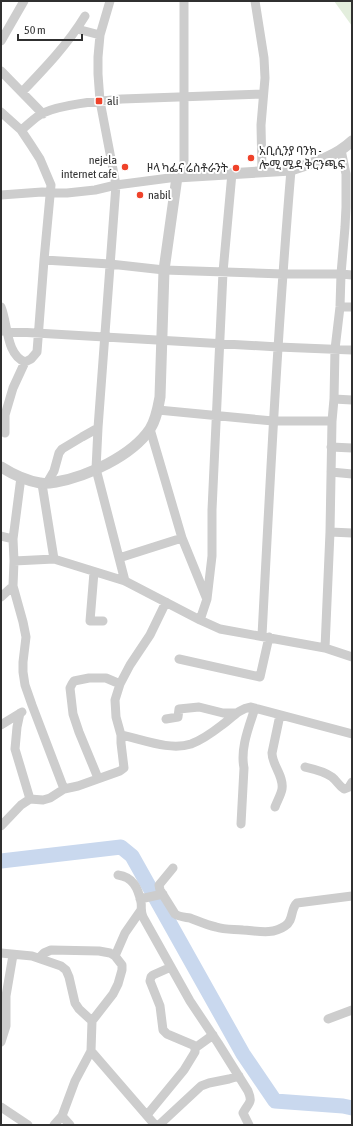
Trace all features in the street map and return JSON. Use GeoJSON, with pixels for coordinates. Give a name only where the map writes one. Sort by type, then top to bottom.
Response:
{"type":"FeatureCollection","features":[{"type":"Feature","properties":{"kind":"street"},"geometry":{"type":"LineString","coordinates":[[1,41],[24,1]]}},
{"type":"Feature","properties":{"kind":"street"},"geometry":{"type":"LineString","coordinates":[[110,1],[100,35],[98,74],[100,101],[116,185],[104,337],[96,469],[125,581]]}},
{"type":"Feature","properties":{"kind":"street"},"geometry":{"type":"LineString","coordinates":[[1,467],[8,472],[21,477],[44,483],[71,479],[96,469],[120,456],[136,445],[150,429],[158,410],[160,398],[164,270],[180,176],[184,1]]}},
{"type":"Feature","properties":{"kind":"street"},"geometry":{"type":"LineString","coordinates":[[255,1],[264,58],[261,125],[262,171]]}},
{"type":"Feature","properties":{"kind":"street"},"geometry":{"type":"LineString","coordinates":[[22,92],[48,64],[77,29],[85,16]]}},
{"type":"Feature","properties":{"kind":"street"},"geometry":{"type":"LineString","coordinates":[[77,29],[100,35]]}},
{"type":"Feature","properties":{"kind":"street"},"geometry":{"type":"LineString","coordinates":[[1,71],[43,114]]}},
{"type":"Feature","properties":{"kind":"street"},"geometry":{"type":"LineString","coordinates":[[21,130],[43,114],[63,107],[100,101],[263,94]]}},
{"type":"Feature","properties":{"kind":"street"},"geometry":{"type":"LineString","coordinates":[[1,112],[21,130],[40,159],[51,185],[37,352],[26,362],[13,388],[5,415],[5,433]]}},
{"type":"Feature","properties":{"kind":"street"},"geometry":{"type":"LineString","coordinates":[[1,195],[42,192],[50,194],[67,194],[180,176],[291,170],[317,162],[341,150],[352,140]]}},
{"type":"Feature","properties":{"kind":"street"},"geometry":{"type":"LineString","coordinates":[[325,648],[335,349],[340,307],[340,274],[348,227],[349,179],[341,150]]}},
{"type":"Feature","properties":{"kind":"street"},"geometry":{"type":"LineString","coordinates":[[179,659],[260,677],[265,637],[273,421],[282,274],[291,170]]}},
{"type":"Feature","properties":{"kind":"street"},"geometry":{"type":"LineString","coordinates":[[200,620],[207,599],[212,556],[212,510],[223,272],[232,173]]}},
{"type":"Feature","properties":{"kind":"street"},"geometry":{"type":"LineString","coordinates":[[44,260],[110,264],[164,270],[352,275]]}},
{"type":"Feature","properties":{"kind":"street"},"geometry":{"type":"LineString","coordinates":[[1,307],[4,331],[12,350],[18,358],[26,362]]}},
{"type":"Feature","properties":{"kind":"street"},"geometry":{"type":"LineString","coordinates":[[340,307],[352,307]]}},
{"type":"Feature","properties":{"kind":"street"},"geometry":{"type":"LineString","coordinates":[[4,331],[352,350]]}},
{"type":"Feature","properties":{"kind":"street"},"geometry":{"type":"LineString","coordinates":[[334,399],[352,400]]}},
{"type":"Feature","properties":{"kind":"street"},"geometry":{"type":"LineString","coordinates":[[158,410],[273,421],[332,421]]}},
{"type":"Feature","properties":{"kind":"street"},"geometry":{"type":"LineString","coordinates":[[54,559],[44,483],[54,471],[59,453],[62,449],[98,428]]}},
{"type":"Feature","properties":{"kind":"street"},"geometry":{"type":"LineString","coordinates":[[150,429],[182,538],[207,599]]}},
{"type":"Feature","properties":{"kind":"street"},"geometry":{"type":"LineString","coordinates":[[331,446],[352,448]]}},
{"type":"Feature","properties":{"kind":"street"},"geometry":{"type":"LineString","coordinates":[[331,472],[352,474]]}},
{"type":"Feature","properties":{"kind":"street"},"geometry":{"type":"LineString","coordinates":[[21,477],[13,539],[13,586],[26,638],[23,672],[25,685],[32,705],[64,789]]}},
{"type":"Feature","properties":{"kind":"street"},"geometry":{"type":"LineString","coordinates":[[330,532],[352,533]]}},
{"type":"Feature","properties":{"kind":"street"},"geometry":{"type":"LineString","coordinates":[[1,536],[13,539]]}},
{"type":"Feature","properties":{"kind":"street"},"geometry":{"type":"LineString","coordinates":[[119,558],[182,538]]}},
{"type":"Feature","properties":{"kind":"street"},"geometry":{"type":"LineString","coordinates":[[14,561],[54,559],[125,581],[220,629],[325,648],[352,657]]}},
{"type":"Feature","properties":{"kind":"street"},"geometry":{"type":"LineString","coordinates":[[94,572],[90,621],[103,621]]}},
{"type":"Feature","properties":{"kind":"street"},"geometry":{"type":"LineString","coordinates":[[1,597],[13,586]]}},
{"type":"Feature","properties":{"kind":"street"},"geometry":{"type":"LineString","coordinates":[[1,826],[21,805],[30,799],[43,800],[64,789],[78,786],[120,771],[124,768],[120,743],[121,735],[115,700],[120,684],[130,665],[150,635],[166,602]]}},
{"type":"Feature","properties":{"kind":"street"},"geometry":{"type":"LineString","coordinates":[[98,778],[78,732],[73,714],[70,688],[74,681],[89,678],[106,678],[120,684]]}},
{"type":"Feature","properties":{"kind":"street"},"geometry":{"type":"LineString","coordinates":[[1,725],[32,705]]}},
{"type":"Feature","properties":{"kind":"street"},"geometry":{"type":"LineString","coordinates":[[166,719],[178,717],[179,709],[186,708],[199,707],[223,713],[236,713]]}},
{"type":"Feature","properties":{"kind":"street"},"geometry":{"type":"LineString","coordinates":[[121,735],[138,738],[153,743],[179,746],[185,745],[197,741],[216,730],[225,724],[236,713],[247,708],[255,708],[352,734]]}},
{"type":"Feature","properties":{"kind":"street"},"geometry":{"type":"LineString","coordinates":[[241,824],[244,768],[242,759],[246,737],[255,708]]}},
{"type":"Feature","properties":{"kind":"street"},"geometry":{"type":"LineString","coordinates":[[20,714],[15,749],[30,799]]}},
{"type":"Feature","properties":{"kind":"street"},"geometry":{"type":"LineString","coordinates":[[274,807],[282,789],[279,774],[272,759],[280,715]]}},
{"type":"Feature","properties":{"kind":"street"},"geometry":{"type":"LineString","coordinates":[[305,766],[324,772],[334,778],[344,789],[349,787],[352,782]]}},
{"type":"Feature","properties":{"kind":"street"},"geometry":{"type":"LineString","coordinates":[[173,868],[160,883],[160,890],[175,914],[227,930],[276,931],[289,924],[297,902],[352,896]]}},
{"type":"Feature","properties":{"kind":"street"},"geometry":{"type":"LineString","coordinates":[[118,875],[126,876],[132,880],[136,886],[141,899],[141,910],[143,917],[190,1001],[248,1091],[251,1101],[243,1113],[249,1125]]}},
{"type":"Feature","properties":{"kind":"street"},"geometry":{"type":"LineString","coordinates":[[141,899],[162,894]]}},
{"type":"Feature","properties":{"kind":"street"},"geometry":{"type":"LineString","coordinates":[[115,956],[125,933],[141,910]]}},
{"type":"Feature","properties":{"kind":"street"},"geometry":{"type":"LineString","coordinates":[[39,958],[44,953],[51,950],[99,951],[110,953],[115,956],[122,965],[118,984],[113,994],[92,1021],[91,1051],[75,1080],[62,1116],[54,1125]]}},
{"type":"Feature","properties":{"kind":"street"},"geometry":{"type":"LineString","coordinates":[[1,953],[32,956],[62,966],[66,970],[69,977],[75,1003],[79,1009],[92,1021]]}},
{"type":"Feature","properties":{"kind":"street"},"geometry":{"type":"LineString","coordinates":[[1,1042],[6,1026],[6,996],[13,955]]}},
{"type":"Feature","properties":{"kind":"street"},"geometry":{"type":"LineString","coordinates":[[171,967],[153,975],[150,981],[160,1006],[163,1030],[167,1034],[193,1045],[195,1048]]}},
{"type":"Feature","properties":{"kind":"street"},"geometry":{"type":"LineString","coordinates":[[328,1019],[352,1010]]}},
{"type":"Feature","properties":{"kind":"street"},"geometry":{"type":"LineString","coordinates":[[147,1115],[184,1070],[195,1052],[195,1048],[213,1035]]}},
{"type":"Feature","properties":{"kind":"street"},"geometry":{"type":"LineString","coordinates":[[91,1051],[155,1125]]}},
{"type":"Feature","properties":{"kind":"street"},"geometry":{"type":"LineString","coordinates":[[159,1125],[182,1102],[201,1086],[209,1082],[239,1076]]}},
{"type":"Feature","properties":{"kind":"street"},"geometry":{"type":"LineString","coordinates":[[1,1107],[28,1125]]}},
{"type":"Feature","properties":{"kind":"street"},"geometry":{"type":"LineString","coordinates":[[62,1116],[70,1125]]}},
{"type":"Feature","properties":{"kind":"green space"},"geometry":{"type":"Polygon","coordinates":[[[334,1],[352,1],[352,26],[334,1]]]}},
{"type":"Feature","properties":{"kind":"waterway"},"geometry":{"type":"LineString","coordinates":[[1,861],[121,847],[132,856],[243,1054],[275,1101],[352,1108]]}},
{"type":"Feature","properties":{"kind":"place","name":"ali"},"geometry":{"type":"Point","coordinates":[99,101]}},
{"type":"Feature","properties":{"kind":"place","name":"አቢሲንያ ባንክ - ሎሚ ሜዳ ቅርንጫፍ"},"geometry":{"type":"Point","coordinates":[251,158]}},
{"type":"Feature","properties":{"kind":"place","name":"nejela internet cafe"},"geometry":{"type":"Point","coordinates":[125,167]}},
{"type":"Feature","properties":{"kind":"place","name":"ዞላ ካፌና ሬስቶራንት"},"geometry":{"type":"Point","coordinates":[236,168]}},
{"type":"Feature","properties":{"kind":"place","name":"nabil"},"geometry":{"type":"Point","coordinates":[140,195]}}]}
